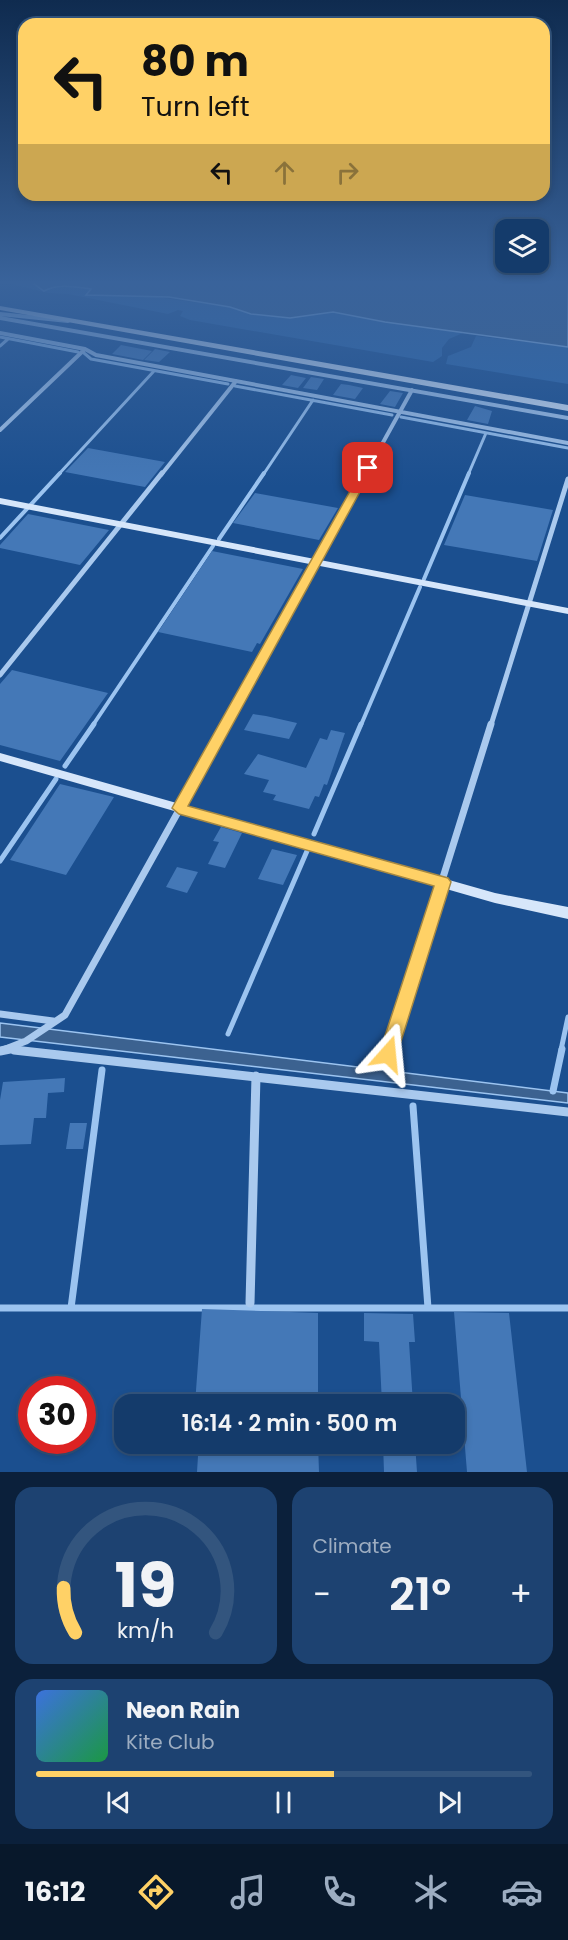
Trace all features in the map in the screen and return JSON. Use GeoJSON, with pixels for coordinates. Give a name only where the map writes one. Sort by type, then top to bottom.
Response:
{"type":"FeatureCollection","features":[{"type":"Feature","properties":{"kind":"street"},"geometry":{"type":"LineString","coordinates":[[0,430],[84,350]]}},
{"type":"Feature","properties":{"kind":"street"},"geometry":{"type":"LineString","coordinates":[[86,350],[96,355],[568,443]]}},
{"type":"Feature","properties":{"kind":"street"},"geometry":{"type":"LineString","coordinates":[[188,350],[568,418]]}},
{"type":"Feature","properties":{"kind":"street"},"geometry":{"type":"LineString","coordinates":[[239,350],[568,408]]}},
{"type":"Feature","properties":{"kind":"street"},"geometry":{"type":"LineString","coordinates":[[0,675],[236,381]]}},
{"type":"Feature","properties":{"kind":"street"},"geometry":{"type":"LineString","coordinates":[[14,1050],[53,1020],[66,1015],[412,390]]}},
{"type":"Feature","properties":{"kind":"street"},"geometry":{"type":"LineString","coordinates":[[388,1054],[568,479]]}},
{"type":"Feature","properties":{"kind":"street"},"geometry":{"type":"LineString","coordinates":[[0,501],[568,611]]}},
{"type":"Feature","properties":{"kind":"street"},"geometry":{"type":"LineString","coordinates":[[0,757],[495,898],[568,913]]}},
{"type":"Feature","properties":{"kind":"street"},"geometry":{"type":"LineString","coordinates":[[0,1014],[53,1020]]}},
{"type":"Feature","properties":{"kind":"street"},"geometry":{"type":"LineString","coordinates":[[0,1051],[14,1050],[568,1112]]}},
{"type":"Feature","properties":{"kind":"street"},"geometry":{"type":"LineString","coordinates":[[250,1303],[256,1076]]}},
{"type":"Feature","properties":{"kind":"shaded area"},"geometry":{"type":"Polygon","coordinates":[[[362,350],[442,350],[442,356],[433,362],[362,350]]]}},
{"type":"Feature","properties":{"kind":"shaded area"},"geometry":{"type":"Polygon","coordinates":[[[464,350],[568,350],[568,384],[446,364],[448,356],[464,350]]]}},
{"type":"Feature","properties":{"kind":"shaded area"},"geometry":{"type":"Polygon","coordinates":[[[0,1023],[568,1093],[568,1103],[0,1037],[0,1023]]]}},
{"type":"Feature","properties":{"kind":"building"},"geometry":{"type":"Polygon","coordinates":[[[116,350],[152,351],[143,360],[112,354],[116,350]]]}},
{"type":"Feature","properties":{"kind":"building"},"geometry":{"type":"Polygon","coordinates":[[[154,350],[170,352],[159,362],[144,360],[154,350]]]}},
{"type":"Feature","properties":{"kind":"building"},"geometry":{"type":"Polygon","coordinates":[[[291,375],[306,378],[298,388],[282,385],[291,375]]]}},
{"type":"Feature","properties":{"kind":"building"},"geometry":{"type":"Polygon","coordinates":[[[311,377],[324,379],[317,390],[303,388],[311,377]]]}},
{"type":"Feature","properties":{"kind":"building"},"geometry":{"type":"Polygon","coordinates":[[[341,384],[363,388],[355,399],[333,395],[341,384]]]}},
{"type":"Feature","properties":{"kind":"building"},"geometry":{"type":"Polygon","coordinates":[[[390,391],[403,393],[395,407],[380,404],[390,391]]]}},
{"type":"Feature","properties":{"kind":"building"},"geometry":{"type":"Polygon","coordinates":[[[475,406],[492,411],[488,424],[467,420],[475,406]]]}},
{"type":"Feature","properties":{"kind":"building"},"geometry":{"type":"Polygon","coordinates":[[[88,448],[165,462],[145,487],[65,472],[88,448]]]}},
{"type":"Feature","properties":{"kind":"building"},"geometry":{"type":"Polygon","coordinates":[[[255,493],[338,508],[319,540],[233,523],[255,493]]]}},
{"type":"Feature","properties":{"kind":"building"},"geometry":{"type":"Polygon","coordinates":[[[465,495],[553,510],[537,561],[444,545],[465,495]]]}},
{"type":"Feature","properties":{"kind":"building"},"geometry":{"type":"Polygon","coordinates":[[[28,514],[109,530],[80,565],[0,548],[0,545],[28,514]]]}},
{"type":"Feature","properties":{"kind":"building"},"geometry":{"type":"Polygon","coordinates":[[[212,551],[303,569],[260,644],[257,643],[252,652],[158,632],[212,551]]]}},
{"type":"Feature","properties":{"kind":"building"},"geometry":{"type":"Polygon","coordinates":[[[12,670],[108,693],[60,761],[0,745],[0,684],[12,670]]]}},
{"type":"Feature","properties":{"kind":"building"},"geometry":{"type":"Polygon","coordinates":[[[253,714],[297,723],[289,739],[244,730],[253,714]]]}},
{"type":"Feature","properties":{"kind":"building"},"geometry":{"type":"Polygon","coordinates":[[[331,730],[345,733],[327,785],[324,784],[319,797],[315,796],[309,809],[273,800],[276,795],[263,792],[269,780],[244,774],[258,754],[306,768],[320,738],[327,740],[331,730]]]}},
{"type":"Feature","properties":{"kind":"building"},"geometry":{"type":"Polygon","coordinates":[[[60,784],[114,797],[66,875],[10,860],[60,784]]]}},
{"type":"Feature","properties":{"kind":"building"},"geometry":{"type":"Polygon","coordinates":[[[221,827],[242,833],[225,868],[208,864],[219,842],[213,841],[221,827]]]}},
{"type":"Feature","properties":{"kind":"building"},"geometry":{"type":"Polygon","coordinates":[[[272,849],[297,855],[283,885],[258,879],[272,849]]]}},
{"type":"Feature","properties":{"kind":"building"},"geometry":{"type":"Polygon","coordinates":[[[177,867],[198,872],[187,893],[166,887],[177,867]]]}},
{"type":"Feature","properties":{"kind":"building"},"geometry":{"type":"Polygon","coordinates":[[[65,1078],[64,1092],[48,1093],[46,1118],[34,1118],[31,1144],[0,1145],[0,1100],[3,1082],[65,1078]]]}},
{"type":"Feature","properties":{"kind":"building"},"geometry":{"type":"Polygon","coordinates":[[[70,1123],[87,1123],[83,1149],[66,1149],[70,1123]]]}},
{"type":"Feature","properties":{"kind":"building"},"geometry":{"type":"Polygon","coordinates":[[[202,1309],[318,1313],[318,1394],[196,1394],[202,1309]]]}},
{"type":"Feature","properties":{"kind":"building"},"geometry":{"type":"Polygon","coordinates":[[[454,1312],[509,1313],[527,1472],[467,1472],[465,1394],[461,1394],[454,1312]]]}},
{"type":"Feature","properties":{"kind":"building"},"geometry":{"type":"Polygon","coordinates":[[[364,1313],[413,1314],[415,1342],[409,1342],[412,1394],[382,1394],[379,1342],[364,1341],[364,1313]]]}},
{"type":"Feature","properties":{"kind":"building"},"geometry":{"type":"Polygon","coordinates":[[[192,1454],[318,1454],[319,1472],[197,1472],[198,1456],[192,1456],[192,1454]]]}},
{"type":"Feature","properties":{"kind":"building"},"geometry":{"type":"Polygon","coordinates":[[[383,1454],[416,1454],[417,1472],[384,1472],[383,1454]]]}},
{"type":"Feature","properties":{"kind":"waterway"},"geometry":{"type":"LineString","coordinates":[[66,350],[78,352]]}},
{"type":"Feature","properties":{"kind":"waterway"},"geometry":{"type":"LineString","coordinates":[[84,353],[91,359],[228,384]]}},
{"type":"Feature","properties":{"kind":"waterway"},"geometry":{"type":"LineString","coordinates":[[58,475],[154,371]]}},
{"type":"Feature","properties":{"kind":"waterway"},"geometry":{"type":"LineString","coordinates":[[235,386],[313,400]]}},
{"type":"Feature","properties":{"kind":"waterway"},"geometry":{"type":"LineString","coordinates":[[263,475],[313,400]]}},
{"type":"Feature","properties":{"kind":"waterway"},"geometry":{"type":"LineString","coordinates":[[313,400],[392,415]]}},
{"type":"Feature","properties":{"kind":"waterway"},"geometry":{"type":"LineString","coordinates":[[401,417],[568,448]]}},
{"type":"Feature","properties":{"kind":"waterway"},"geometry":{"type":"LineString","coordinates":[[468,475],[486,433]]}},
{"type":"Feature","properties":{"kind":"waterway"},"geometry":{"type":"LineString","coordinates":[[0,538],[60,473]]}},
{"type":"Feature","properties":{"kind":"waterway"},"geometry":{"type":"LineString","coordinates":[[219,539],[264,473]]}},
{"type":"Feature","properties":{"kind":"waterway"},"geometry":{"type":"LineString","coordinates":[[424,579],[469,473]]}},
{"type":"Feature","properties":{"kind":"waterway"},"geometry":{"type":"LineString","coordinates":[[93,725],[213,546]]}},
{"type":"Feature","properties":{"kind":"waterway"},"geometry":{"type":"LineString","coordinates":[[361,725],[420,587]]}},
{"type":"Feature","properties":{"kind":"waterway"},"geometry":{"type":"LineString","coordinates":[[65,766],[94,724]]}},
{"type":"Feature","properties":{"kind":"waterway"},"geometry":{"type":"LineString","coordinates":[[314,834],[361,724]]}},
{"type":"Feature","properties":{"kind":"waterway"},"geometry":{"type":"LineString","coordinates":[[0,861],[56,779]]}},
{"type":"Feature","properties":{"kind":"waterway"},"geometry":{"type":"LineString","coordinates":[[228,1034],[307,851]]}},
{"type":"Feature","properties":{"kind":"waterway"},"geometry":{"type":"LineString","coordinates":[[561,1050],[568,1017]]}},
{"type":"Feature","properties":{"kind":"waterway"},"geometry":{"type":"LineString","coordinates":[[553,1091],[562,1049]]}},
{"type":"Feature","properties":{"kind":"waterway"},"geometry":{"type":"LineString","coordinates":[[71,1308],[102,1070]]}},
{"type":"Feature","properties":{"kind":"waterway"},"geometry":{"type":"LineString","coordinates":[[413,1106],[428,1308]]}},
{"type":"Feature","properties":{"kind":"waterway"},"geometry":{"type":"LineString","coordinates":[[0,1308],[71,1308]]}},
{"type":"Feature","properties":{"kind":"waterway"},"geometry":{"type":"LineString","coordinates":[[71,1308],[428,1308]]}},
{"type":"Feature","properties":{"kind":"waterway"},"geometry":{"type":"LineString","coordinates":[[428,1308],[568,1308]]}},
{"type":"Feature","properties":{"kind":"route"},"geometry":{"type":"LineString","coordinates":[[368,468],[179,808],[443,882],[388,1054]]}}]}
